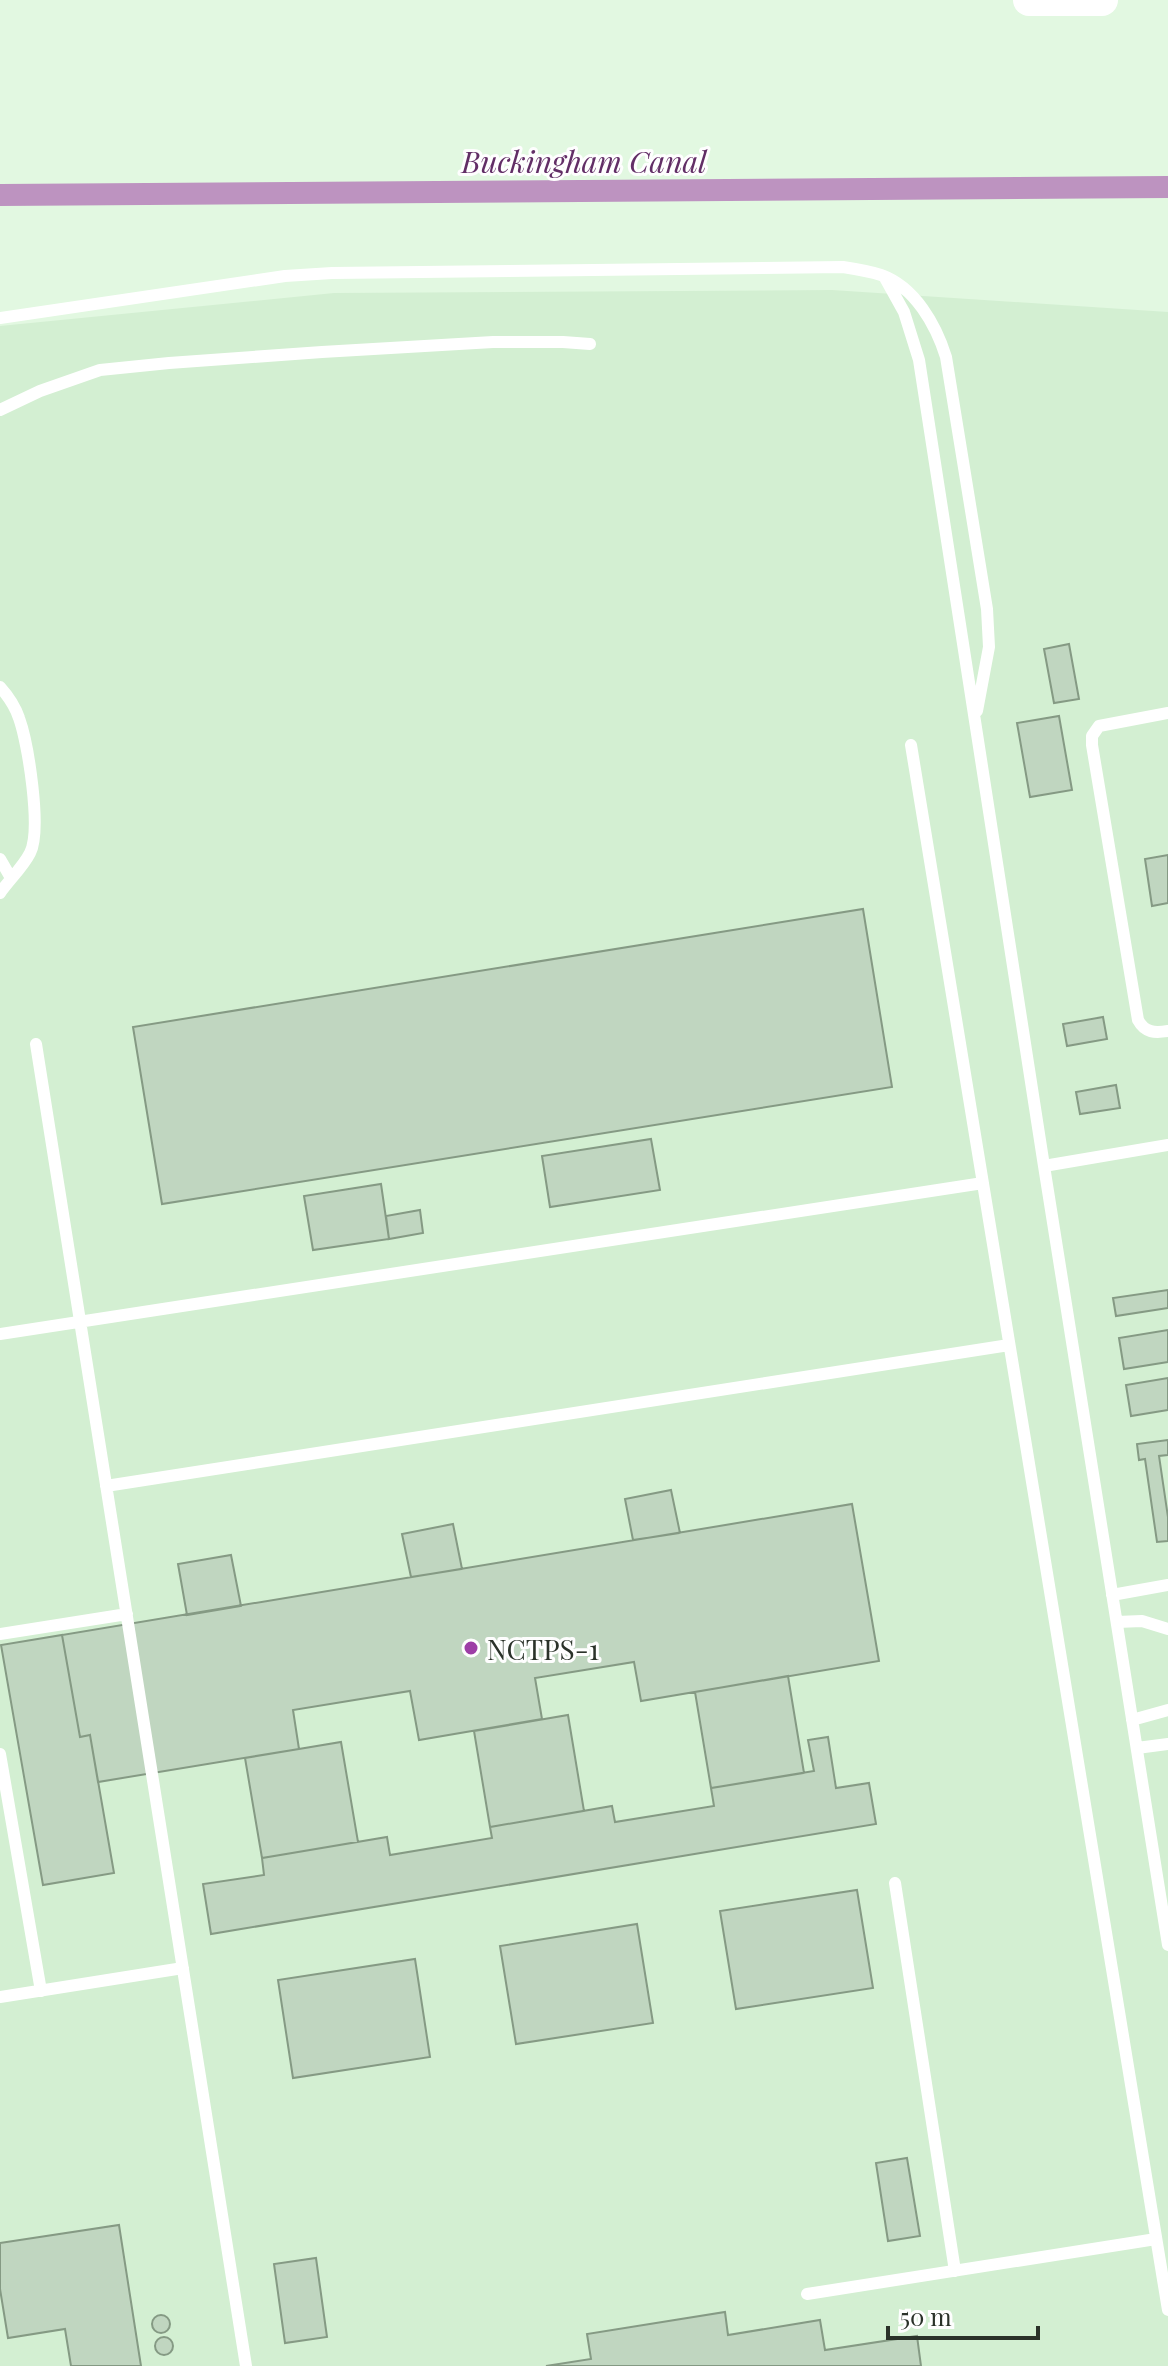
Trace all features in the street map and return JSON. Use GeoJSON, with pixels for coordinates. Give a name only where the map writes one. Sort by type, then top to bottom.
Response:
{"type":"FeatureCollection","features":[{"type":"Feature","properties":{"kind":"main road"},"geometry":{"type":"LineString","coordinates":[[1029,0],[1102,0]]}},
{"type":"Feature","properties":{"kind":"lane"},"geometry":{"type":"LineString","coordinates":[[0,318],[271,278],[332,273],[843,267],[884,276],[905,291],[929,318],[946,357],[987,609],[989,647],[975,718]]}},
{"type":"Feature","properties":{"kind":"lane"},"geometry":{"type":"LineString","coordinates":[[884,276],[904,312],[919,360],[1168,1945]]}},
{"type":"Feature","properties":{"kind":"lane"},"geometry":{"type":"LineString","coordinates":[[0,410],[40,391],[100,370],[230,358],[493,342],[590,344]]}},
{"type":"Feature","properties":{"kind":"lane"},"geometry":{"type":"LineString","coordinates":[[0,687],[11,700],[20,721],[33,788],[36,832],[30,853],[0,893]]}},
{"type":"Feature","properties":{"kind":"lane"},"geometry":{"type":"LineString","coordinates":[[1168,713],[1099,726],[1092,736],[1138,1020],[1141,1026],[1152,1032],[1168,1031]]}},
{"type":"Feature","properties":{"kind":"lane"},"geometry":{"type":"LineString","coordinates":[[911,745],[1168,2310]]}},
{"type":"Feature","properties":{"kind":"lane"},"geometry":{"type":"LineString","coordinates":[[0,859],[11,878]]}},
{"type":"Feature","properties":{"kind":"lane"},"geometry":{"type":"LineString","coordinates":[[36,1044],[246,2366]]}},
{"type":"Feature","properties":{"kind":"lane"},"geometry":{"type":"LineString","coordinates":[[1044,1166],[1168,1145]]}},
{"type":"Feature","properties":{"kind":"lane"},"geometry":{"type":"LineString","coordinates":[[0,1334],[983,1183]]}},
{"type":"Feature","properties":{"kind":"lane"},"geometry":{"type":"LineString","coordinates":[[106,1486],[1009,1345]]}},
{"type":"Feature","properties":{"kind":"lane"},"geometry":{"type":"LineString","coordinates":[[1112,1595],[1168,1585]]}},
{"type":"Feature","properties":{"kind":"lane"},"geometry":{"type":"LineString","coordinates":[[0,1634],[127,1614]]}},
{"type":"Feature","properties":{"kind":"lane"},"geometry":{"type":"LineString","coordinates":[[1117,1622],[1142,1621],[1168,1629]]}},
{"type":"Feature","properties":{"kind":"lane"},"geometry":{"type":"LineString","coordinates":[[1132,1720],[1168,1710]]}},
{"type":"Feature","properties":{"kind":"lane"},"geometry":{"type":"LineString","coordinates":[[1137,1748],[1168,1744]]}},
{"type":"Feature","properties":{"kind":"lane"},"geometry":{"type":"LineString","coordinates":[[0,1754],[41,1991]]}},
{"type":"Feature","properties":{"kind":"lane"},"geometry":{"type":"LineString","coordinates":[[1154,1857],[1168,1855]]}},
{"type":"Feature","properties":{"kind":"lane"},"geometry":{"type":"LineString","coordinates":[[895,1883],[955,2271]]}},
{"type":"Feature","properties":{"kind":"lane"},"geometry":{"type":"LineString","coordinates":[[0,1997],[183,1968]]}},
{"type":"Feature","properties":{"kind":"lane"},"geometry":{"type":"LineString","coordinates":[[807,2294],[1156,2239]]}},
{"type":"Feature","properties":{"kind":"shaded area"},"geometry":{"type":"Polygon","coordinates":[[[832,290],[1168,312],[1168,2366],[0,2366],[0,326],[334,293],[832,290]]]}},
{"type":"Feature","properties":{"kind":"building"},"geometry":{"type":"Polygon","coordinates":[[[1069,644],[1079,699],[1054,703],[1044,649],[1069,644]]]}},
{"type":"Feature","properties":{"kind":"building"},"geometry":{"type":"Polygon","coordinates":[[[1059,716],[1072,790],[1030,797],[1017,723],[1059,716]]]}},
{"type":"Feature","properties":{"kind":"building"},"geometry":{"type":"Polygon","coordinates":[[[1168,855],[1168,903],[1152,906],[1145,859],[1168,855]]]}},
{"type":"Feature","properties":{"kind":"building"},"geometry":{"type":"Polygon","coordinates":[[[863,909],[892,1087],[162,1204],[133,1027],[863,909]]]}},
{"type":"Feature","properties":{"kind":"building"},"geometry":{"type":"Polygon","coordinates":[[[1103,1017],[1107,1039],[1067,1046],[1063,1024],[1103,1017]]]}},
{"type":"Feature","properties":{"kind":"building"},"geometry":{"type":"Polygon","coordinates":[[[1116,1085],[1120,1108],[1080,1114],[1076,1092],[1116,1085]]]}},
{"type":"Feature","properties":{"kind":"building"},"geometry":{"type":"Polygon","coordinates":[[[651,1139],[660,1190],[550,1207],[542,1156],[651,1139]]]}},
{"type":"Feature","properties":{"kind":"building"},"geometry":{"type":"Polygon","coordinates":[[[381,1184],[389,1239],[313,1250],[304,1196],[381,1184]]]}},
{"type":"Feature","properties":{"kind":"building"},"geometry":{"type":"Polygon","coordinates":[[[420,1210],[423,1233],[389,1239],[386,1216],[420,1210]]]}},
{"type":"Feature","properties":{"kind":"building"},"geometry":{"type":"Polygon","coordinates":[[[1168,1290],[1168,1308],[1116,1316],[1113,1298],[1168,1290]]]}},
{"type":"Feature","properties":{"kind":"building"},"geometry":{"type":"Polygon","coordinates":[[[1168,1330],[1168,1362],[1124,1369],[1119,1338],[1168,1330]]]}},
{"type":"Feature","properties":{"kind":"building"},"geometry":{"type":"Polygon","coordinates":[[[1168,1378],[1168,1410],[1131,1416],[1126,1385],[1168,1378]]]}},
{"type":"Feature","properties":{"kind":"building"},"geometry":{"type":"Polygon","coordinates":[[[1168,1440],[1168,1455],[1159,1456],[1168,1517],[1168,1541],[1157,1542],[1145,1459],[1139,1460],[1137,1444],[1168,1440]]]}},
{"type":"Feature","properties":{"kind":"building"},"geometry":{"type":"Polygon","coordinates":[[[671,1490],[680,1533],[633,1540],[625,1499],[671,1490]]]}},
{"type":"Feature","properties":{"kind":"building","name":"NCTPS-1"},"geometry":{"type":"Polygon","coordinates":[[[852,1504],[879,1661],[641,1701],[634,1662],[535,1678],[542,1719],[419,1740],[410,1691],[293,1710],[299,1749],[98,1782],[90,1735],[80,1737],[62,1635],[852,1504]]]}},
{"type":"Feature","properties":{"kind":"building"},"geometry":{"type":"Polygon","coordinates":[[[453,1524],[462,1569],[411,1577],[402,1534],[453,1524]]]}},
{"type":"Feature","properties":{"kind":"building"},"geometry":{"type":"Polygon","coordinates":[[[231,1555],[241,1606],[187,1615],[178,1564],[231,1555]]]}},
{"type":"Feature","properties":{"kind":"building"},"geometry":{"type":"Polygon","coordinates":[[[62,1635],[80,1737],[90,1735],[114,1873],[43,1885],[1,1645],[62,1635]]]}},
{"type":"Feature","properties":{"kind":"building"},"geometry":{"type":"Polygon","coordinates":[[[788,1676],[804,1773],[711,1788],[695,1692],[788,1676]]]}},
{"type":"Feature","properties":{"kind":"building"},"geometry":{"type":"Polygon","coordinates":[[[568,1715],[584,1811],[490,1827],[474,1731],[568,1715]]]}},
{"type":"Feature","properties":{"kind":"building"},"geometry":{"type":"Polygon","coordinates":[[[828,1737],[836,1788],[869,1783],[876,1824],[211,1934],[203,1884],[264,1875],[262,1858],[387,1837],[390,1855],[492,1838],[490,1827],[612,1806],[615,1822],[714,1806],[711,1788],[814,1771],[808,1740],[828,1737]]]}},
{"type":"Feature","properties":{"kind":"building"},"geometry":{"type":"Polygon","coordinates":[[[341,1742],[358,1842],[262,1858],[245,1758],[341,1742]]]}},
{"type":"Feature","properties":{"kind":"building"},"geometry":{"type":"Polygon","coordinates":[[[857,1890],[873,1988],[736,2009],[720,1911],[857,1890]]]}},
{"type":"Feature","properties":{"kind":"building"},"geometry":{"type":"Polygon","coordinates":[[[637,1924],[653,2023],[516,2044],[500,1946],[637,1924]]]}},
{"type":"Feature","properties":{"kind":"building"},"geometry":{"type":"Polygon","coordinates":[[[415,1959],[430,2057],[293,2078],[278,1980],[415,1959]]]}},
{"type":"Feature","properties":{"kind":"building"},"geometry":{"type":"Polygon","coordinates":[[[907,2158],[920,2236],[888,2241],[876,2163],[907,2158]]]}},
{"type":"Feature","properties":{"kind":"building"},"geometry":{"type":"Polygon","coordinates":[[[119,2225],[141,2366],[71,2366],[65,2329],[8,2338],[0,2289],[0,2243],[119,2225]]]}},
{"type":"Feature","properties":{"kind":"building"},"geometry":{"type":"Polygon","coordinates":[[[316,2258],[327,2337],[285,2343],[274,2264],[316,2258]]]}},
{"type":"Feature","properties":{"kind":"building"},"geometry":{"type":"Polygon","coordinates":[[[725,2312],[728,2335],[820,2320],[825,2350],[917,2336],[921,2366],[546,2366],[591,2359],[587,2334],[725,2312]]]}},
{"type":"Feature","properties":{"kind":"building"},"geometry":{"type":"Polygon","coordinates":[[[161,2315],[170,2324],[161,2333],[152,2324],[161,2315]]]}},
{"type":"Feature","properties":{"kind":"building"},"geometry":{"type":"Polygon","coordinates":[[[164,2337],[173,2346],[164,2355],[155,2346],[164,2337]]]}},
{"type":"Feature","properties":{"kind":"waterway","name":"Buckingham Canal"},"geometry":{"type":"LineString","coordinates":[[0,195],[1168,187]]}},
{"type":"Feature","properties":{"kind":"place","name":"NCTPS-1"},"geometry":{"type":"Point","coordinates":[471,1648]}}]}
